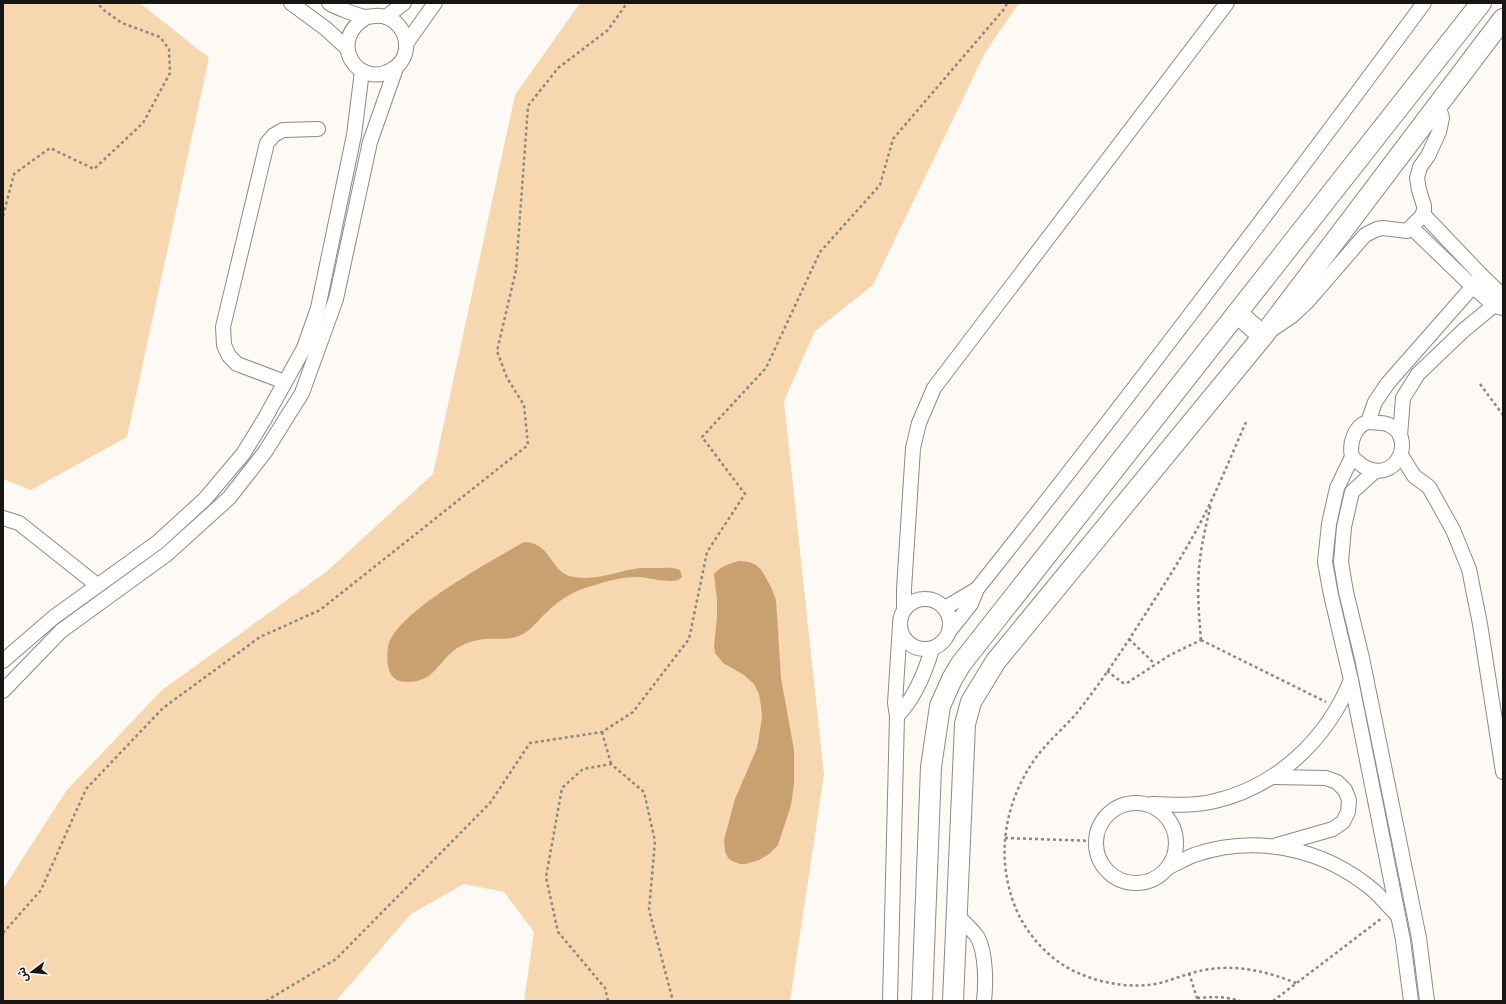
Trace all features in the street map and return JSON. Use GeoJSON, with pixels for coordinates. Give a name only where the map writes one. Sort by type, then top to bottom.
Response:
{"type":"FeatureCollection","features":[{"type":"Feature","properties":{"kind":"street"},"geometry":{"type":"LineString","coordinates":[[290,3],[325,28],[347,48]]}},
{"type":"Feature","properties":{"kind":"street"},"geometry":{"type":"LineString","coordinates":[[329,3],[367,17]]}},
{"type":"Feature","properties":{"kind":"street"},"geometry":{"type":"LineString","coordinates":[[386,17],[404,3]]}},
{"type":"Feature","properties":{"kind":"street"},"geometry":{"type":"LineString","coordinates":[[406,44],[435,3]]}},
{"type":"Feature","properties":{"kind":"street"},"geometry":{"type":"LineString","coordinates":[[904,610],[913,448],[919,424],[934,388],[1228,3]]}},
{"type":"Feature","properties":{"kind":"street"},"geometry":{"type":"LineString","coordinates":[[900,625],[901,632],[910,645],[917,648],[924,650],[932,649],[940,645],[946,639],[950,629],[972,604],[977,589],[1095,440],[1292,181],[1424,3]]}},
{"type":"Feature","properties":{"kind":"street"},"geometry":{"type":"LineString","coordinates":[[922,1001],[931,767],[940,706],[952,678],[961,664],[1477,8],[1485,18],[1499,24],[1263,336],[996,661],[972,702],[965,724],[953,1001]]}},
{"type":"Feature","properties":{"kind":"street"},"geometry":{"type":"LineString","coordinates":[[367,17],[386,17],[394,21],[404,35],[406,44],[402,61],[396,68],[388,73],[379,75],[362,71],[354,65],[350,57],[347,48],[348,38],[352,29],[358,22],[367,17]]}},
{"type":"Feature","properties":{"kind":"street"},"geometry":{"type":"LineString","coordinates":[[3,691],[61,632],[167,554],[229,498],[264,452],[302,393],[336,299],[370,142],[396,68]]}},
{"type":"Feature","properties":{"kind":"street"},"geometry":{"type":"LineString","coordinates":[[3,661],[54,618],[97,585],[158,542],[205,499],[243,454],[264,420],[304,348],[318,308],[354,135],[362,71]]}},
{"type":"Feature","properties":{"kind":"street"},"geometry":{"type":"LineString","coordinates":[[1263,336],[1292,316],[1307,302],[1365,235],[1383,228],[1396,228],[1405,231],[1411,227],[1423,214],[1424,206],[1417,178],[1420,167],[1428,156],[1439,132],[1442,118],[1438,104]]}},
{"type":"Feature","properties":{"kind":"street"},"geometry":{"type":"LineString","coordinates":[[284,382],[237,364],[229,356],[224,345],[223,328],[267,143],[274,135],[283,130],[318,129]]}},
{"type":"Feature","properties":{"kind":"street"},"geometry":{"type":"LineString","coordinates":[[1423,214],[1477,281]]}},
{"type":"Feature","properties":{"kind":"street"},"geometry":{"type":"LineString","coordinates":[[1400,436],[1389,425],[1368,422],[1362,423],[1356,431],[1352,441],[1350,451],[1352,457],[1368,469],[1375,471],[1383,471],[1390,468],[1397,462],[1401,455],[1402,446],[1400,436],[1403,398],[1418,374],[1464,330],[1501,302],[1411,227]]}},
{"type":"Feature","properties":{"kind":"street"},"geometry":{"type":"LineString","coordinates":[[1368,422],[1375,402],[1388,383],[1459,304],[1477,281]]}},
{"type":"Feature","properties":{"kind":"street"},"geometry":{"type":"LineString","coordinates":[[1237,313],[1263,336]]}},
{"type":"Feature","properties":{"kind":"street"},"geometry":{"type":"LineString","coordinates":[[1401,455],[1414,476],[1429,487],[1452,530],[1469,569],[1480,624],[1503,772]]}},
{"type":"Feature","properties":{"kind":"street"},"geometry":{"type":"LineString","coordinates":[[1352,457],[1337,488],[1329,524],[1326,562],[1331,596],[1351,680],[1395,913],[1403,940],[1411,1001]]}},
{"type":"Feature","properties":{"kind":"street"},"geometry":{"type":"LineString","coordinates":[[1375,471],[1352,492],[1344,527],[1341,562],[1417,930],[1427,1001]]}},
{"type":"Feature","properties":{"kind":"street"},"geometry":{"type":"LineString","coordinates":[[3,518],[19,523],[97,585]]}},
{"type":"Feature","properties":{"kind":"street"},"geometry":{"type":"LineString","coordinates":[[158,542],[167,554]]}},
{"type":"Feature","properties":{"kind":"street"},"geometry":{"type":"LineString","coordinates":[[906,571],[920,599]]}},
{"type":"Feature","properties":{"kind":"street"},"geometry":{"type":"LineString","coordinates":[[945,608],[977,589]]}},
{"type":"Feature","properties":{"kind":"street"},"geometry":{"type":"LineString","coordinates":[[890,1001],[897,716],[895,703],[901,617],[909,604],[920,599],[931,599],[939,602],[945,608],[949,615],[950,629]]}},
{"type":"Feature","properties":{"kind":"street"},"geometry":{"type":"LineString","coordinates":[[897,716],[907,706],[927,667],[932,649]]}},
{"type":"Feature","properties":{"kind":"street"},"geometry":{"type":"LineString","coordinates":[[1152,804],[1162,811],[1170,820],[1175,832],[1177,844],[1175,856],[1169,867],[1160,876],[1149,881],[1136,883],[1123,881],[1112,875],[1103,866],[1098,854],[1096,841],[1098,828],[1105,817],[1114,808],[1126,803],[1139,802],[1184,805],[1215,801],[1245,792],[1273,777],[1298,758],[1320,734],[1338,708],[1351,680]]}},
{"type":"Feature","properties":{"kind":"street"},"geometry":{"type":"LineString","coordinates":[[1273,777],[1326,778],[1336,782],[1345,790],[1349,800],[1346,817],[1343,822],[1333,829],[1275,846]]}},
{"type":"Feature","properties":{"kind":"street"},"geometry":{"type":"LineString","coordinates":[[1169,867],[1194,855],[1220,848],[1248,845],[1275,846],[1302,852],[1328,861],[1352,874],[1373,890],[1395,913]]}},
{"type":"Feature","properties":{"kind":"street"},"geometry":{"type":"LineString","coordinates":[[957,915],[978,938],[984,960],[986,976],[984,1001]]}},
{"type":"Feature","properties":{"kind":"path"},"geometry":{"type":"LineString","coordinates":[[3,216],[14,174],[50,148],[94,169],[144,123],[170,73],[170,49],[160,37],[122,23],[105,11],[97,3]]}},
{"type":"Feature","properties":{"kind":"path"},"geometry":{"type":"LineString","coordinates":[[3,934],[41,890],[86,789],[163,708],[260,637],[320,610],[528,445],[524,405],[507,378],[497,351],[516,270],[528,106],[558,68],[608,30],[627,3]]}},
{"type":"Feature","properties":{"kind":"path"},"geometry":{"type":"LineString","coordinates":[[266,1001],[336,959],[490,803],[530,743],[602,732],[633,712],[689,639],[707,552],[745,494],[702,437],[766,368],[820,252],[880,185],[893,139],[1005,8],[1007,3]]}},
{"type":"Feature","properties":{"kind":"path"},"geometry":{"type":"LineString","coordinates":[[1480,384],[1503,414]]}},
{"type":"Feature","properties":{"kind":"path"},"geometry":{"type":"LineString","coordinates":[[1246,422],[1213,498],[1193,537],[1129,639],[1107,671],[1076,714],[1035,758],[1020,783],[1009,810],[1005,838],[1004,866],[1009,894],[1020,919],[1036,942],[1057,961],[1081,975],[1107,983],[1135,986],[1163,982],[1189,973],[1210,969],[1233,968],[1254,970],[1276,975],[1296,983]]}},
{"type":"Feature","properties":{"kind":"path"},"geometry":{"type":"LineString","coordinates":[[1201,640],[1198,604],[1199,568],[1204,533],[1213,498]]}},
{"type":"Feature","properties":{"kind":"path"},"geometry":{"type":"LineString","coordinates":[[1129,639],[1155,664]]}},
{"type":"Feature","properties":{"kind":"path"},"geometry":{"type":"LineString","coordinates":[[1107,671],[1123,683],[1127,683],[1155,664],[1201,640]]}},
{"type":"Feature","properties":{"kind":"path"},"geometry":{"type":"LineString","coordinates":[[1201,640],[1338,708]]}},
{"type":"Feature","properties":{"kind":"path"},"geometry":{"type":"LineString","coordinates":[[602,732],[611,764],[644,792],[655,841],[649,910],[673,1001]]}},
{"type":"Feature","properties":{"kind":"path"},"geometry":{"type":"LineString","coordinates":[[608,1001],[605,988],[558,932],[546,877],[562,788],[583,769],[611,764]]}},
{"type":"Feature","properties":{"kind":"path"},"geometry":{"type":"LineString","coordinates":[[1005,838],[1096,841]]}},
{"type":"Feature","properties":{"kind":"path"},"geometry":{"type":"LineString","coordinates":[[1273,1001],[1395,913]]}},
{"type":"Feature","properties":{"kind":"path"},"geometry":{"type":"LineString","coordinates":[[1189,973],[1198,1000],[1214,996],[1240,1001]]}},
{"type":"Feature","properties":{"kind":"shaded area"},"geometry":{"type":"Polygon","coordinates":[[[3,3],[140,3],[209,58],[127,437],[31,490],[3,479],[3,3]]]}},
{"type":"Feature","properties":{"kind":"shaded area"},"geometry":{"type":"Polygon","coordinates":[[[580,3],[1019,3],[985,53],[873,285],[815,331],[784,401],[824,775],[790,1001],[524,1001],[534,932],[504,892],[464,884],[411,914],[336,1001],[3,1001],[3,889],[66,791],[162,690],[326,572],[433,474],[515,95],[580,3]]]}},
{"type":"Feature","properties":{"kind":"shaded area"},"geometry":{"type":"Polygon","coordinates":[[[527,542],[542,548],[560,571],[566,575],[574,577],[599,577],[640,568],[675,568],[680,570],[682,577],[679,580],[668,581],[643,577],[632,577],[604,582],[585,588],[560,601],[523,634],[514,638],[484,639],[466,643],[454,650],[438,668],[426,678],[418,681],[404,682],[399,681],[391,675],[387,659],[388,647],[394,633],[408,619],[425,604],[446,589],[522,543],[527,542]]]}},
{"type":"Feature","properties":{"kind":"shaded area"},"geometry":{"type":"Polygon","coordinates":[[[740,561],[749,562],[756,565],[762,571],[776,600],[781,678],[794,750],[794,784],[791,805],[778,845],[769,854],[759,860],[746,864],[740,864],[728,858],[725,851],[724,840],[735,799],[757,748],[762,718],[761,706],[759,694],[754,684],[744,675],[723,663],[715,653],[714,646],[717,600],[714,574],[726,565],[740,561]]]}}]}
